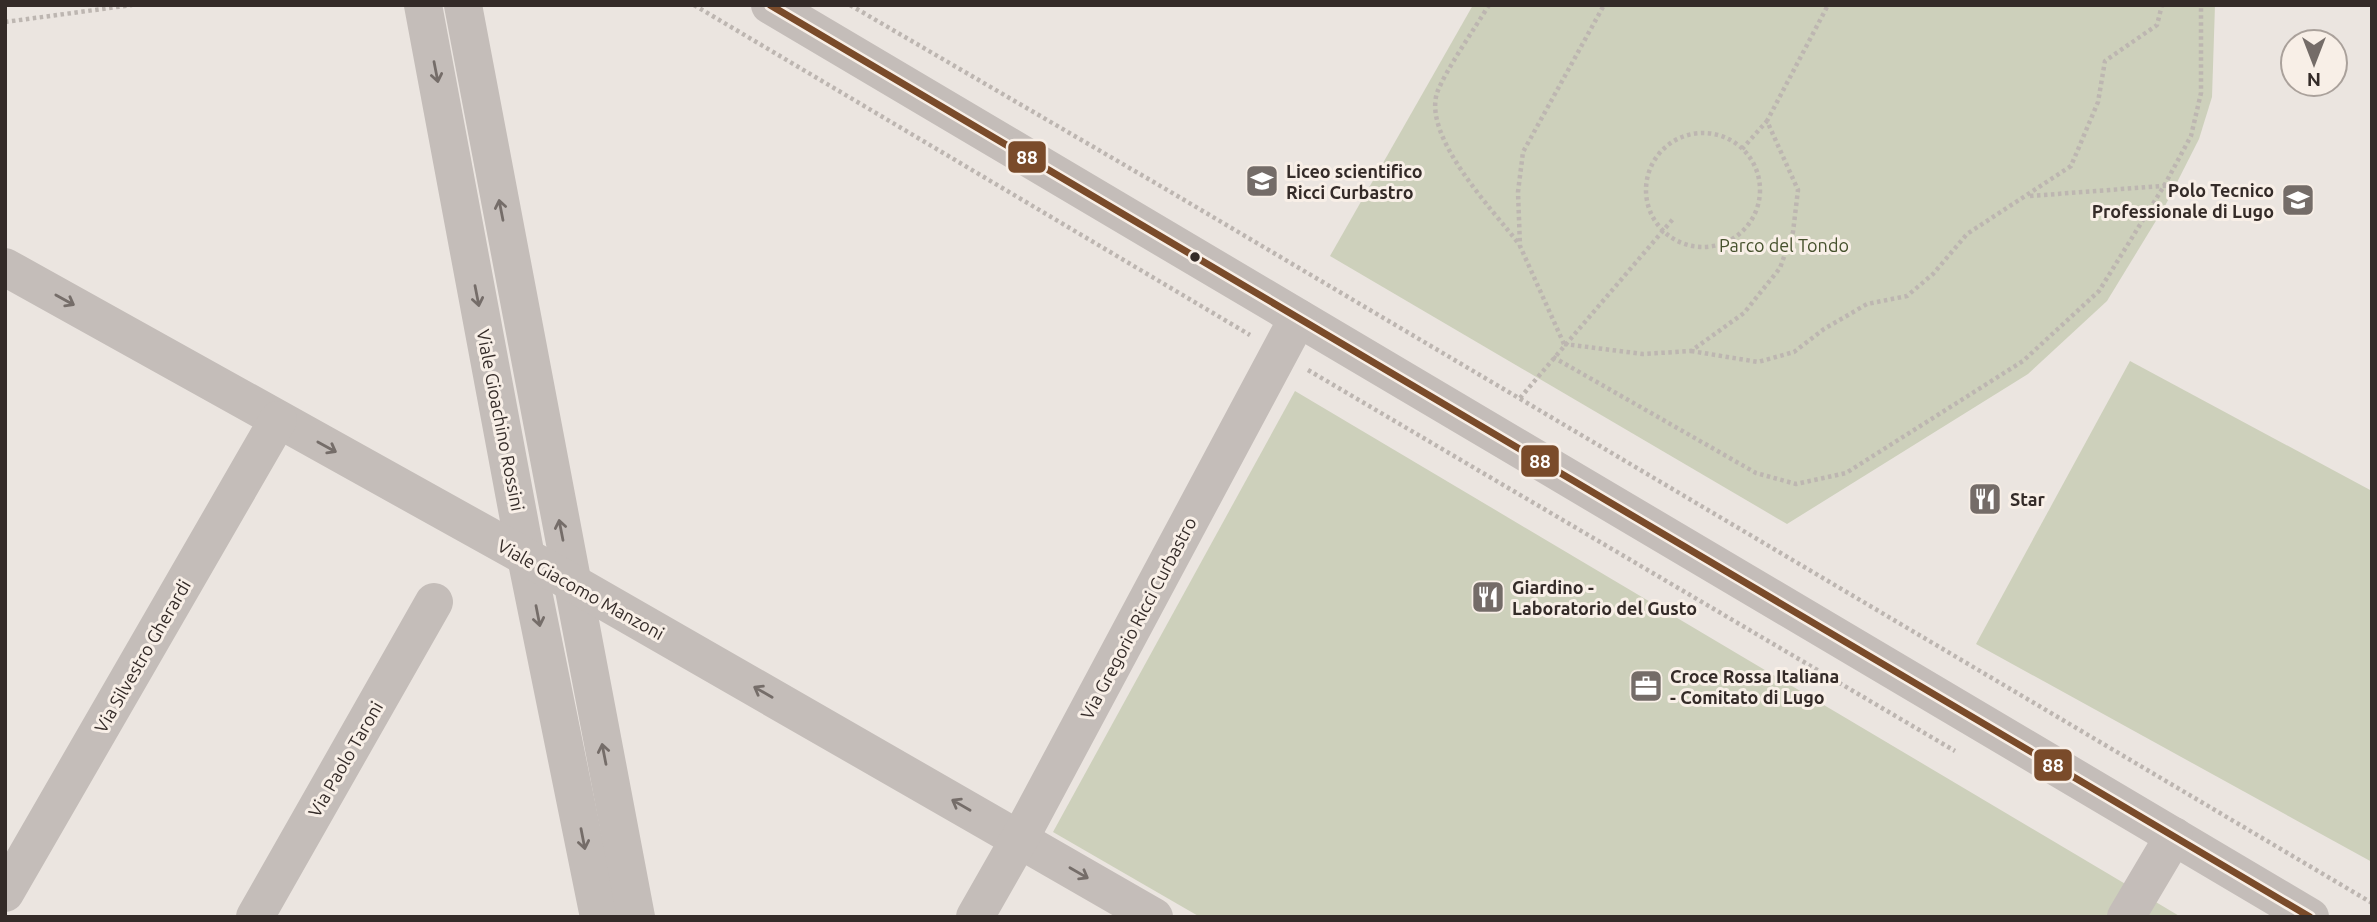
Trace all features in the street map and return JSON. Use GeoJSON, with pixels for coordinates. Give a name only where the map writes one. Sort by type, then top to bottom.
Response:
{"type":"FeatureCollection","features":[{"type":"Feature","properties":{"kind":"street","name":"Viale Gioachino Rossini"},"geometry":{"type":"LineString","coordinates":[[423,5],[526,556],[599,917]]}},
{"type":"Feature","properties":{"kind":"street"},"geometry":{"type":"LineString","coordinates":[[463,5],[636,917]]}},
{"type":"Feature","properties":{"kind":"street"},"geometry":{"type":"LineString","coordinates":[[769,5],[2310,917]]}},
{"type":"Feature","properties":{"kind":"street","name":"Viale Giacomo Manzoni"},"geometry":{"type":"LineString","coordinates":[[5,267],[526,556],[1154,917]]}},
{"type":"Feature","properties":{"kind":"street","name":"Via Gregorio Ricci Curbastro"},"geometry":{"type":"LineString","coordinates":[[975,917],[1020,838],[1298,318]]}},
{"type":"Feature","properties":{"kind":"street","name":"Via Silvestro Gherardi"},"geometry":{"type":"LineString","coordinates":[[5,893],[278,420]]}},
{"type":"Feature","properties":{"kind":"street","name":"Via Paolo Taroni"},"geometry":{"type":"LineString","coordinates":[[255,917],[434,602]]}},
{"type":"Feature","properties":{"kind":"street"},"geometry":{"type":"LineString","coordinates":[[2126,917],[2174,836]]}},
{"type":"Feature","properties":{"kind":"path"},"geometry":{"type":"LineString","coordinates":[[5,22],[132,5]]}},
{"type":"Feature","properties":{"kind":"path"},"geometry":{"type":"LineString","coordinates":[[694,5],[1963,756]]}},
{"type":"Feature","properties":{"kind":"path"},"geometry":{"type":"LineString","coordinates":[[850,5],[2372,903]]}},
{"type":"Feature","properties":{"kind":"path"},"geometry":{"type":"LineString","coordinates":[[1489,5],[1437,94],[1438,129],[1454,159],[1520,246],[1564,344]]}},
{"type":"Feature","properties":{"kind":"path"},"geometry":{"type":"LineString","coordinates":[[1520,246],[1518,192],[1523,152],[1604,5]]}},
{"type":"Feature","properties":{"kind":"path"},"geometry":{"type":"LineString","coordinates":[[1742,149],[1767,121],[1828,5]]}},
{"type":"Feature","properties":{"kind":"path"},"geometry":{"type":"LineString","coordinates":[[1564,344],[1643,354],[1691,351],[1758,362],[1794,352],[1824,329],[1867,304],[1907,296],[1933,274],[1967,234],[2029,196],[2071,166],[2098,102],[2105,61],[2157,24],[2162,5]]}},
{"type":"Feature","properties":{"kind":"path"},"geometry":{"type":"LineString","coordinates":[[1553,357],[1756,472],[1796,484],[1846,472],[2023,361],[2099,291],[2164,186],[2191,136],[2201,93],[2202,5]]}},
{"type":"Feature","properties":{"kind":"path"},"geometry":{"type":"LineString","coordinates":[[1691,351],[1744,313],[1780,268],[1793,232],[1798,190],[1767,121]]}},
{"type":"Feature","properties":{"kind":"path"},"geometry":{"type":"LineString","coordinates":[[1707,133],[1726,138],[1742,149],[1753,163],[1759,180],[1760,198],[1754,215],[1744,230],[1729,241],[1712,246],[1694,246],[1677,241],[1662,231],[1651,215],[1646,195],[1647,176],[1662,151],[1687,135],[1707,133]]}},
{"type":"Feature","properties":{"kind":"path"},"geometry":{"type":"LineString","coordinates":[[2029,196],[2175,185]]}},
{"type":"Feature","properties":{"kind":"path"},"geometry":{"type":"LineString","coordinates":[[1520,398],[1673,219]]}},
{"type":"Feature","properties":{"kind":"green space","name":"Parco del Tondo"},"geometry":{"type":"Polygon","coordinates":[[[1473,5],[2215,5],[2212,97],[2199,139],[2165,206],[2107,301],[2028,374],[1787,524],[1330,256],[1473,5]]]}},
{"type":"Feature","properties":{"kind":"green space"},"geometry":{"type":"Polygon","coordinates":[[[2130,361],[2372,491],[2372,862],[1976,644],[2130,361]]]}},
{"type":"Feature","properties":{"kind":"green space"},"geometry":{"type":"Polygon","coordinates":[[[1295,391],[2181,917],[1200,917],[1053,832],[1295,391]]]}},
{"type":"Feature","properties":{"kind":"transit line","name":"88"},"geometry":{"type":"LineString","coordinates":[[770,5],[2310,917]]}},
{"type":"Feature","properties":{"kind":"place","name":"Liceo scientifico Ricci Curbastro"},"geometry":{"type":"Point","coordinates":[1262,181]}},
{"type":"Feature","properties":{"kind":"place","name":"Polo Tecnico Professionale di Lugo"},"geometry":{"type":"Point","coordinates":[2298,200]}},
{"type":"Feature","properties":{"kind":"place","name":"Star"},"geometry":{"type":"Point","coordinates":[1985,499]}},
{"type":"Feature","properties":{"kind":"place","name":"Giardino - Laboratorio del Gusto"},"geometry":{"type":"Point","coordinates":[1488,597]}},
{"type":"Feature","properties":{"kind":"place","name":"Croce Rossa Italiana - Comitato di Lugo"},"geometry":{"type":"Point","coordinates":[1646,686]}}]}
